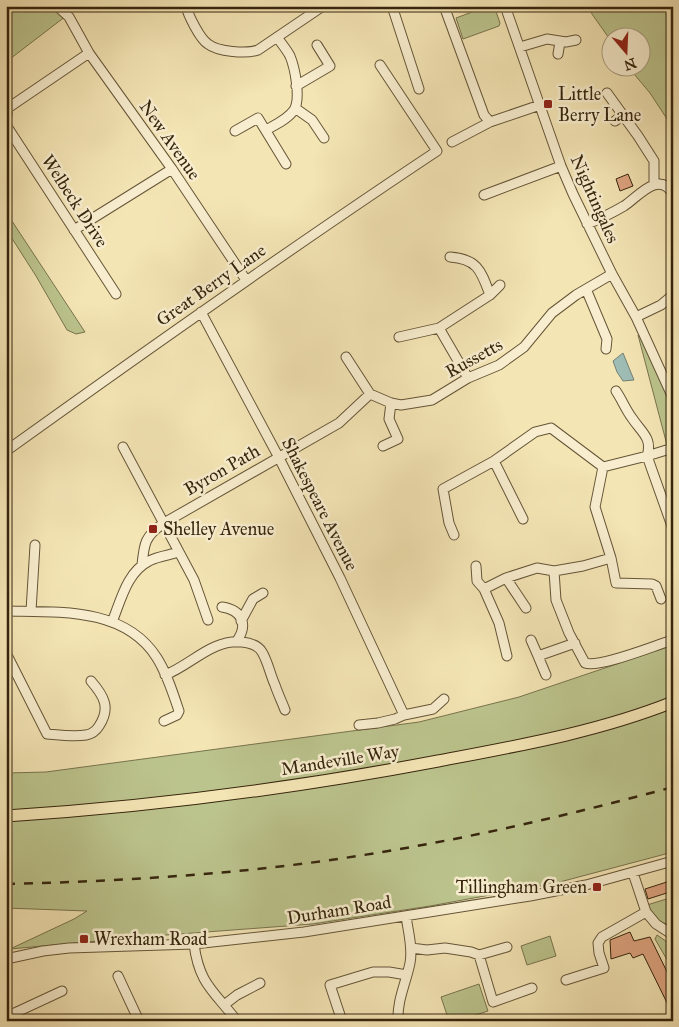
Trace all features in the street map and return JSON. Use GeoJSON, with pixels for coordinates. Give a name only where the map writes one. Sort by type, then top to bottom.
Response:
{"type":"FeatureCollection","features":[{"type":"Feature","properties":{"kind":"main road","name":"Mandeville Way"},"geometry":{"type":"LineString","coordinates":[[6,816],[195,799],[381,772],[582,731],[673,702]]}},
{"type":"Feature","properties":{"kind":"street","name":"New Avenue"},"geometry":{"type":"LineString","coordinates":[[57,6],[69,17],[89,53],[172,169],[246,280]]}},
{"type":"Feature","properties":{"kind":"street"},"geometry":{"type":"LineString","coordinates":[[186,6],[190,17],[206,43],[211,47],[249,53],[258,50],[323,6]]}},
{"type":"Feature","properties":{"kind":"street"},"geometry":{"type":"LineString","coordinates":[[392,6],[419,89]]}},
{"type":"Feature","properties":{"kind":"street"},"geometry":{"type":"LineString","coordinates":[[444,6],[484,114],[490,122]]}},
{"type":"Feature","properties":{"kind":"street","name":"Nightingales"},"geometry":{"type":"LineString","coordinates":[[505,6],[561,166],[612,274],[669,381],[673,398]]}},
{"type":"Feature","properties":{"kind":"street"},"geometry":{"type":"LineString","coordinates":[[266,130],[291,114],[295,108],[297,98],[289,55],[277,37]]}},
{"type":"Feature","properties":{"kind":"street"},"geometry":{"type":"LineString","coordinates":[[520,47],[547,39],[560,42],[576,40]]}},
{"type":"Feature","properties":{"kind":"street"},"geometry":{"type":"LineString","coordinates":[[558,54],[560,42]]}},
{"type":"Feature","properties":{"kind":"street"},"geometry":{"type":"LineString","coordinates":[[296,86],[330,66],[317,45]]}},
{"type":"Feature","properties":{"kind":"street"},"geometry":{"type":"LineString","coordinates":[[6,120],[8,108],[89,53]]}},
{"type":"Feature","properties":{"kind":"street","name":"Great Berry Lane"},"geometry":{"type":"LineString","coordinates":[[6,451],[246,280],[437,151],[380,65]]}},
{"type":"Feature","properties":{"kind":"street"},"geometry":{"type":"LineString","coordinates":[[607,93],[654,161],[654,184]]}},
{"type":"Feature","properties":{"kind":"street"},"geometry":{"type":"LineString","coordinates":[[452,142],[490,122],[540,105]]}},
{"type":"Feature","properties":{"kind":"street"},"geometry":{"type":"LineString","coordinates":[[295,108],[312,120],[324,138]]}},
{"type":"Feature","properties":{"kind":"street"},"geometry":{"type":"LineString","coordinates":[[615,121],[623,115]]}},
{"type":"Feature","properties":{"kind":"street"},"geometry":{"type":"LineString","coordinates":[[236,131],[258,118],[286,164]]}},
{"type":"Feature","properties":{"kind":"street","name":"Welbeck Drive"},"geometry":{"type":"LineString","coordinates":[[6,125],[116,294]]}},
{"type":"Feature","properties":{"kind":"street"},"geometry":{"type":"LineString","coordinates":[[484,195],[561,166]]}},
{"type":"Feature","properties":{"kind":"street"},"geometry":{"type":"LineString","coordinates":[[74,230],[172,169]]}},
{"type":"Feature","properties":{"kind":"street"},"geometry":{"type":"LineString","coordinates":[[587,224],[625,206],[654,184],[663,185],[671,190],[673,194]]}},
{"type":"Feature","properties":{"kind":"street"},"geometry":{"type":"LineString","coordinates":[[450,257],[465,258],[475,264],[490,295]]}},
{"type":"Feature","properties":{"kind":"street","name":"Russetts"},"geometry":{"type":"LineString","coordinates":[[370,394],[401,405],[432,400],[468,378],[499,365],[524,347],[552,313],[586,289],[612,274]]}},
{"type":"Feature","properties":{"kind":"street"},"geometry":{"type":"LineString","coordinates":[[399,337],[439,328],[490,295],[500,285]]}},
{"type":"Feature","properties":{"kind":"street"},"geometry":{"type":"LineString","coordinates":[[586,289],[606,339],[606,348]]}},
{"type":"Feature","properties":{"kind":"street"},"geometry":{"type":"LineString","coordinates":[[636,317],[661,305],[673,295]]}},
{"type":"Feature","properties":{"kind":"street","name":"Shakespeare Avenue"},"geometry":{"type":"LineString","coordinates":[[201,312],[278,456],[340,578],[404,714]]}},
{"type":"Feature","properties":{"kind":"street"},"geometry":{"type":"LineString","coordinates":[[439,328],[468,378]]}},
{"type":"Feature","properties":{"kind":"street"},"geometry":{"type":"LineString","coordinates":[[346,357],[370,394]]}},
{"type":"Feature","properties":{"kind":"street"},"geometry":{"type":"LineString","coordinates":[[616,391],[646,438],[649,448],[646,456],[673,529]]}},
{"type":"Feature","properties":{"kind":"street","name":"Byron Path"},"geometry":{"type":"LineString","coordinates":[[142,565],[145,542],[151,532],[278,456],[339,423],[370,394]]}},
{"type":"Feature","properties":{"kind":"street"},"geometry":{"type":"LineString","coordinates":[[383,446],[398,439],[389,419],[391,403]]}},
{"type":"Feature","properties":{"kind":"street"},"geometry":{"type":"LineString","coordinates":[[454,534],[449,523],[442,489],[494,461],[535,432],[551,428],[603,467]]}},
{"type":"Feature","properties":{"kind":"street"},"geometry":{"type":"LineString","coordinates":[[123,447],[194,580],[208,620]]}},
{"type":"Feature","properties":{"kind":"street"},"geometry":{"type":"LineString","coordinates":[[603,467],[673,448]]}},
{"type":"Feature","properties":{"kind":"street"},"geometry":{"type":"LineString","coordinates":[[494,461],[523,519]]}},
{"type":"Feature","properties":{"kind":"street"},"geometry":{"type":"LineString","coordinates":[[603,467],[595,507],[611,558],[616,583],[652,584],[656,586],[661,599]]}},
{"type":"Feature","properties":{"kind":"street"},"geometry":{"type":"LineString","coordinates":[[31,612],[35,545]]}},
{"type":"Feature","properties":{"kind":"street"},"geometry":{"type":"LineString","coordinates":[[112,622],[135,571],[151,560],[179,552]]}},
{"type":"Feature","properties":{"kind":"street"},"geometry":{"type":"LineString","coordinates":[[484,589],[506,578],[537,568],[554,570],[583,566],[611,558]]}},
{"type":"Feature","properties":{"kind":"street"},"geometry":{"type":"LineString","coordinates":[[476,566],[477,581],[484,589],[499,623],[507,656]]}},
{"type":"Feature","properties":{"kind":"street"},"geometry":{"type":"LineString","coordinates":[[554,570],[556,600],[569,633],[585,664],[590,665],[604,662],[670,641]]}},
{"type":"Feature","properties":{"kind":"street"},"geometry":{"type":"LineString","coordinates":[[506,578],[526,608]]}},
{"type":"Feature","properties":{"kind":"street"},"geometry":{"type":"LineString","coordinates":[[241,621],[253,599],[263,593]]}},
{"type":"Feature","properties":{"kind":"street"},"geometry":{"type":"LineString","coordinates":[[222,607],[232,608],[239,614],[241,635],[236,642]]}},
{"type":"Feature","properties":{"kind":"street"},"geometry":{"type":"LineString","coordinates":[[6,611],[78,613],[112,622],[130,632],[149,648],[156,658],[180,711],[177,715],[164,721]]}},
{"type":"Feature","properties":{"kind":"street"},"geometry":{"type":"LineString","coordinates":[[531,640],[546,675]]}},
{"type":"Feature","properties":{"kind":"street"},"geometry":{"type":"LineString","coordinates":[[165,675],[219,645],[236,642],[252,643],[261,650],[286,710]]}},
{"type":"Feature","properties":{"kind":"street"},"geometry":{"type":"LineString","coordinates":[[538,656],[575,642]]}},
{"type":"Feature","properties":{"kind":"street"},"geometry":{"type":"LineString","coordinates":[[6,653],[47,734],[86,735],[97,729],[103,720],[105,702],[91,681]]}},
{"type":"Feature","properties":{"kind":"street"},"geometry":{"type":"LineString","coordinates":[[359,725],[395,719],[404,714],[433,709],[444,699]]}},
{"type":"Feature","properties":{"kind":"street","name":"Durham Road"},"geometry":{"type":"LineString","coordinates":[[6,959],[43,951],[69,948],[194,944],[304,932],[530,896],[586,885],[673,861]]}},
{"type":"Feature","properties":{"kind":"street"},"geometry":{"type":"LineString","coordinates":[[633,873],[646,912],[656,924],[672,933]]}},
{"type":"Feature","properties":{"kind":"street"},"geometry":{"type":"LineString","coordinates":[[566,980],[604,968],[598,943],[602,937],[646,912]]}},
{"type":"Feature","properties":{"kind":"street"},"geometry":{"type":"LineString","coordinates":[[398,1021],[399,1001],[410,961],[406,916]]}},
{"type":"Feature","properties":{"kind":"street"},"geometry":{"type":"LineString","coordinates":[[194,944],[200,970],[207,984],[237,1021]]}},
{"type":"Feature","properties":{"kind":"street"},"geometry":{"type":"LineString","coordinates":[[410,948],[427,950],[445,948],[471,952],[479,956],[506,947]]}},
{"type":"Feature","properties":{"kind":"street"},"geometry":{"type":"LineString","coordinates":[[479,956],[493,1002],[532,988]]}},
{"type":"Feature","properties":{"kind":"street"},"geometry":{"type":"LineString","coordinates":[[342,1021],[330,985],[373,972],[407,975]]}},
{"type":"Feature","properties":{"kind":"street"},"geometry":{"type":"LineString","coordinates":[[118,976],[139,1021]]}},
{"type":"Feature","properties":{"kind":"street"},"geometry":{"type":"LineString","coordinates":[[224,1005],[237,995],[260,983]]}},
{"type":"Feature","properties":{"kind":"street"},"geometry":{"type":"LineString","coordinates":[[6,1017],[62,991]]}},
{"type":"Feature","properties":{"kind":"green space"},"geometry":{"type":"Polygon","coordinates":[[[6,6],[79,6],[6,62],[6,6]]]}},
{"type":"Feature","properties":{"kind":"green space"},"geometry":{"type":"Polygon","coordinates":[[[488,6],[494,6],[500,23],[499,26],[463,39],[456,18],[488,6]]]}},
{"type":"Feature","properties":{"kind":"green space"},"geometry":{"type":"Polygon","coordinates":[[[588,6],[673,6],[673,128],[650,93],[637,78],[652,78],[652,28],[602,28],[588,6]]]}},
{"type":"Feature","properties":{"kind":"green space"},"geometry":{"type":"Polygon","coordinates":[[[6,212],[85,332],[76,334],[67,330],[6,229],[6,212]]]}},
{"type":"Feature","properties":{"kind":"green space"},"geometry":{"type":"Polygon","coordinates":[[[638,335],[641,336],[649,348],[673,410],[673,444],[667,445],[638,335]]]}},
{"type":"Feature","properties":{"kind":"green space"},"geometry":{"type":"Polygon","coordinates":[[[673,645],[673,852],[556,883],[430,906],[313,924],[10,949],[87,911],[6,908],[6,773],[46,772],[419,722],[519,697],[673,645]]]}},
{"type":"Feature","properties":{"kind":"green space"},"geometry":{"type":"Polygon","coordinates":[[[673,897],[673,917],[667,924],[663,923],[655,917],[647,905],[673,897]]]}},
{"type":"Feature","properties":{"kind":"green space"},"geometry":{"type":"Polygon","coordinates":[[[657,935],[673,946],[673,970],[655,939],[657,935]]]}},
{"type":"Feature","properties":{"kind":"green space"},"geometry":{"type":"Polygon","coordinates":[[[550,936],[556,956],[527,965],[521,946],[550,936]]]}},
{"type":"Feature","properties":{"kind":"green space"},"geometry":{"type":"Polygon","coordinates":[[[479,984],[488,1011],[456,1021],[449,1021],[441,997],[479,984]]]}},
{"type":"Feature","properties":{"kind":"water"},"geometry":{"type":"Polygon","coordinates":[[[623,353],[634,380],[623,381],[617,372],[613,361],[623,353]]]}},
{"type":"Feature","properties":{"kind":"building"},"geometry":{"type":"Polygon","coordinates":[[[628,174],[633,186],[620,191],[616,179],[628,174]]]}},
{"type":"Feature","properties":{"kind":"building"},"geometry":{"type":"Polygon","coordinates":[[[673,880],[673,891],[648,899],[645,889],[673,880]]]}},
{"type":"Feature","properties":{"kind":"building"},"geometry":{"type":"Polygon","coordinates":[[[630,932],[634,941],[650,937],[673,984],[673,1015],[643,954],[633,958],[630,953],[611,959],[610,940],[630,932]]]}},
{"type":"Feature","properties":{"kind":"railway"},"geometry":{"type":"LineString","coordinates":[[6,884],[195,875],[335,859],[419,846],[492,831],[565,815],[673,787]]}},
{"type":"Feature","properties":{"kind":"place","name":"Little Berry Lane"},"geometry":{"type":"Point","coordinates":[548,104]}},
{"type":"Feature","properties":{"kind":"place","name":"Shelley Avenue"},"geometry":{"type":"Point","coordinates":[153,529]}},
{"type":"Feature","properties":{"kind":"place","name":"Tillingham Green"},"geometry":{"type":"Point","coordinates":[597,887]}},
{"type":"Feature","properties":{"kind":"place","name":"Wrexham Road"},"geometry":{"type":"Point","coordinates":[84,939]}}]}
